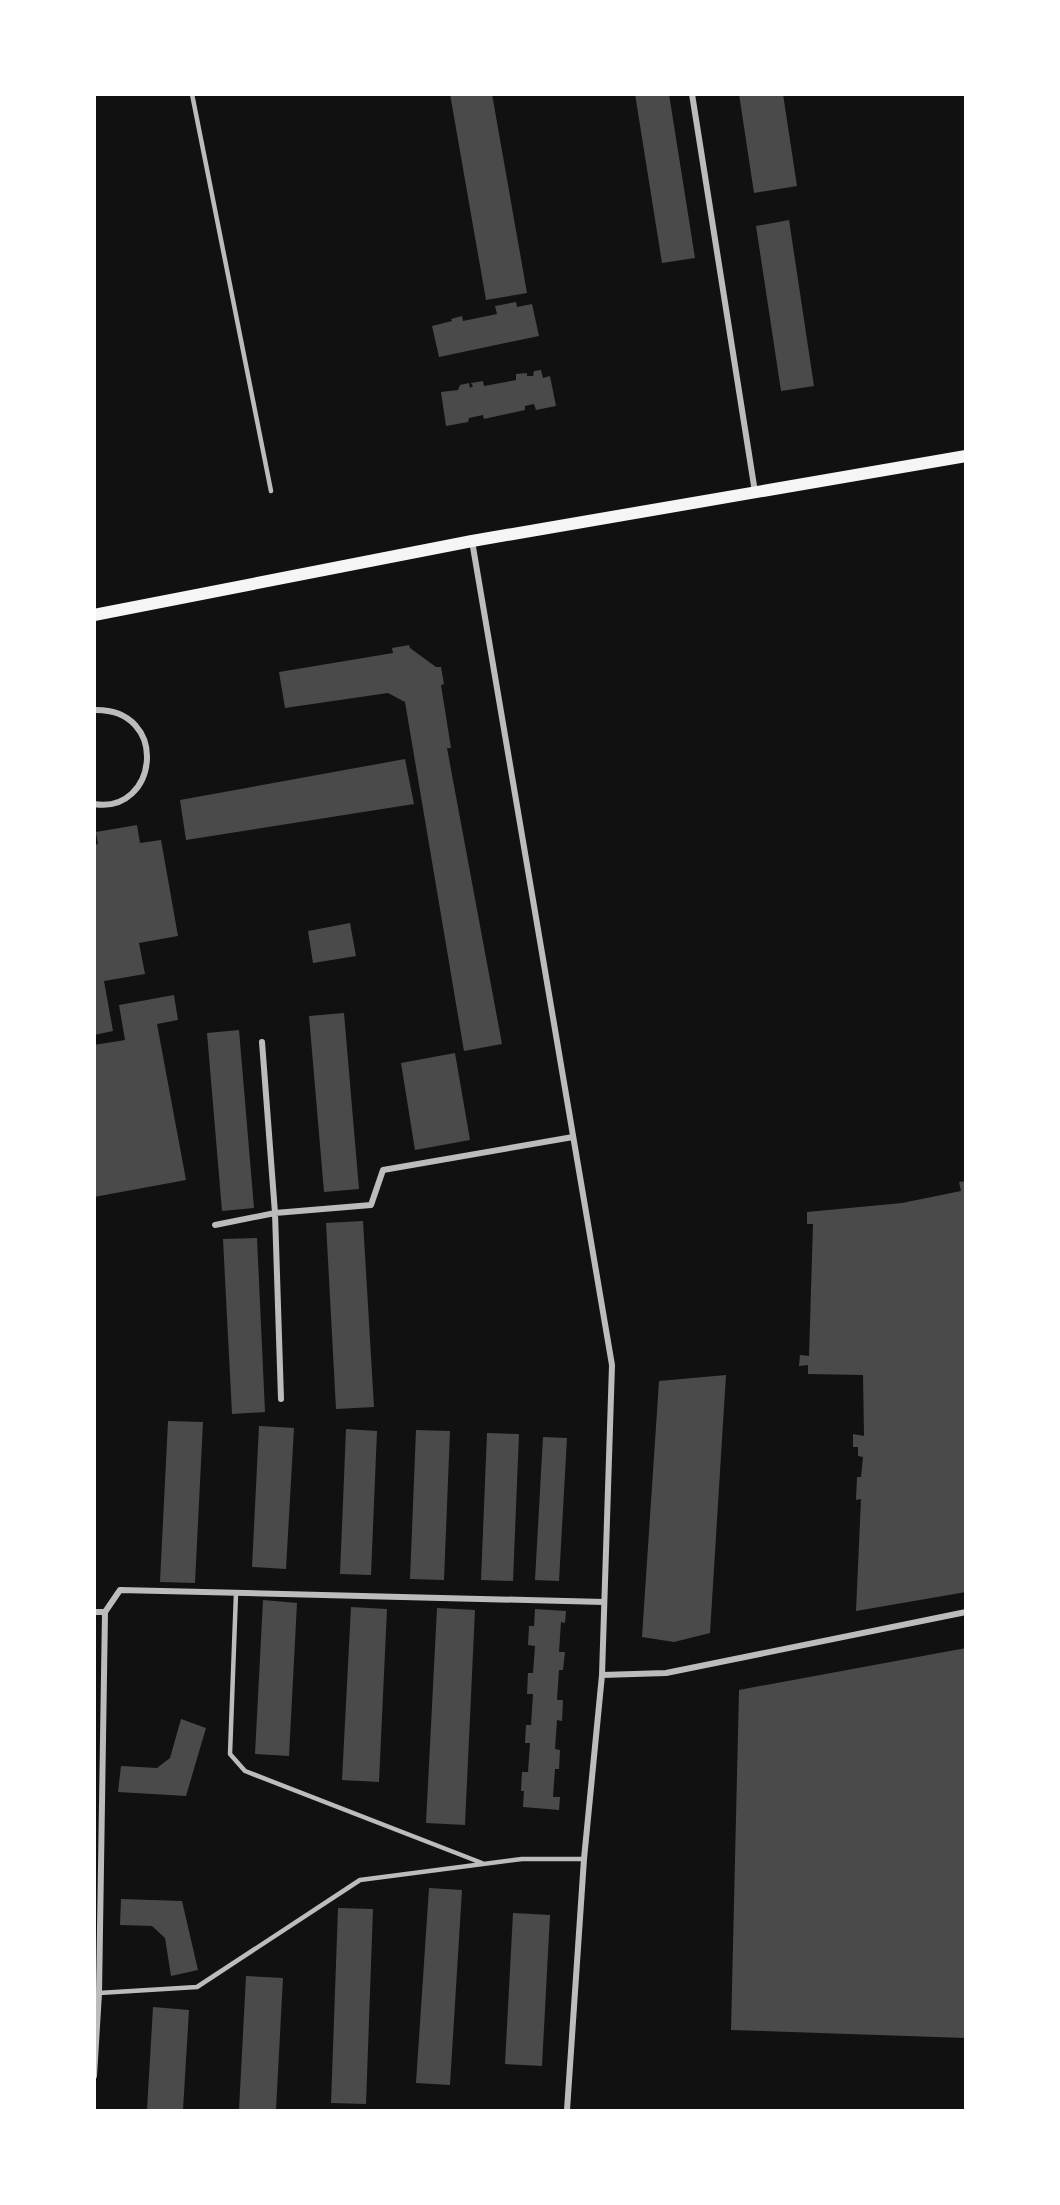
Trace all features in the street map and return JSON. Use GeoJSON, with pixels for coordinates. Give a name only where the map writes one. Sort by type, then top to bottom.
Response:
{"type":"FeatureCollection","features":[{"type":"Feature","properties":{"kind":"main road"},"geometry":{"type":"LineString","coordinates":[[94,615],[472,541],[966,456]]}},
{"type":"Feature","properties":{"kind":"street"},"geometry":{"type":"LineString","coordinates":[[692,94],[755,492]]}},
{"type":"Feature","properties":{"kind":"street"},"geometry":{"type":"LineString","coordinates":[[472,541],[612,1365],[602,1675],[584,1859],[567,2110]]}},
{"type":"Feature","properties":{"kind":"street"},"geometry":{"type":"LineString","coordinates":[[94,710],[107,710],[121,714],[134,723],[143,735],[148,749],[148,765],[142,781],[131,794],[117,802],[94,804]]}},
{"type":"Feature","properties":{"kind":"street"},"geometry":{"type":"LineString","coordinates":[[262,1042],[275,1213],[281,1399]]}},
{"type":"Feature","properties":{"kind":"street"},"geometry":{"type":"LineString","coordinates":[[215,1225],[275,1213],[371,1205],[383,1170],[573,1137]]}},
{"type":"Feature","properties":{"kind":"street"},"geometry":{"type":"LineString","coordinates":[[94,2076],[99,1993],[105,1612],[120,1590],[604,1602]]}},
{"type":"Feature","properties":{"kind":"street"},"geometry":{"type":"LineString","coordinates":[[94,1612],[105,1612]]}},
{"type":"Feature","properties":{"kind":"street"},"geometry":{"type":"LineString","coordinates":[[602,1675],[666,1673],[966,1612]]}},
{"type":"Feature","properties":{"kind":"lane"},"geometry":{"type":"LineString","coordinates":[[192,94],[271,491]]}},
{"type":"Feature","properties":{"kind":"lane"},"geometry":{"type":"LineString","coordinates":[[236,1593],[230,1754],[245,1771],[485,1864]]}},
{"type":"Feature","properties":{"kind":"lane"},"geometry":{"type":"LineString","coordinates":[[99,1993],[197,1987],[360,1880],[522,1859],[584,1859]]}},
{"type":"Feature","properties":{"kind":"building"},"geometry":{"type":"Polygon","coordinates":[[[450,94],[492,94],[527,293],[486,300],[450,94]]]}},
{"type":"Feature","properties":{"kind":"building"},"geometry":{"type":"Polygon","coordinates":[[[635,94],[669,94],[695,258],[662,263],[635,94]]]}},
{"type":"Feature","properties":{"kind":"building"},"geometry":{"type":"Polygon","coordinates":[[[739,94],[783,94],[797,186],[754,193],[739,94]]]}},
{"type":"Feature","properties":{"kind":"building"},"geometry":{"type":"Polygon","coordinates":[[[789,220],[814,386],[781,391],[756,226],[789,220]]]}},
{"type":"Feature","properties":{"kind":"building"},"geometry":{"type":"Polygon","coordinates":[[[516,302],[517,307],[532,304],[539,336],[439,357],[432,326],[462,316],[463,321],[497,314],[495,306],[516,302]]]}},
{"type":"Feature","properties":{"kind":"building"},"geometry":{"type":"Polygon","coordinates":[[[541,370],[543,378],[550,376],[556,406],[536,410],[534,404],[525,406],[525,410],[484,419],[483,415],[469,418],[468,422],[446,426],[441,392],[458,390],[460,385],[469,383],[470,388],[473,386],[471,383],[483,381],[484,386],[516,380],[516,374],[527,373],[527,376],[533,376],[534,371],[541,370]]]}},
{"type":"Feature","properties":{"kind":"building"},"geometry":{"type":"Polygon","coordinates":[[[409,645],[436,667],[441,667],[444,684],[441,685],[451,748],[447,748],[502,1044],[464,1051],[405,702],[388,693],[285,708],[279,672],[393,653],[392,648],[409,645]]]}},
{"type":"Feature","properties":{"kind":"building"},"geometry":{"type":"Polygon","coordinates":[[[405,759],[414,804],[186,840],[180,800],[405,759]]]}},
{"type":"Feature","properties":{"kind":"building"},"geometry":{"type":"Polygon","coordinates":[[[137,825],[140,843],[161,840],[178,936],[139,943],[145,974],[104,981],[113,1031],[94,1035],[94,845],[98,844],[96,832],[137,825]]]}},
{"type":"Feature","properties":{"kind":"building"},"geometry":{"type":"Polygon","coordinates":[[[350,923],[356,956],[313,963],[308,931],[350,923]]]}},
{"type":"Feature","properties":{"kind":"building"},"geometry":{"type":"Polygon","coordinates":[[[174,995],[178,1020],[157,1024],[186,1180],[94,1197],[94,1045],[125,1040],[119,1005],[174,995]]]}},
{"type":"Feature","properties":{"kind":"building"},"geometry":{"type":"Polygon","coordinates":[[[344,1013],[359,1189],[324,1192],[309,1016],[344,1013]]]}},
{"type":"Feature","properties":{"kind":"building"},"geometry":{"type":"Polygon","coordinates":[[[239,1030],[254,1208],[222,1211],[207,1033],[239,1030]]]}},
{"type":"Feature","properties":{"kind":"building"},"geometry":{"type":"Polygon","coordinates":[[[455,1053],[470,1140],[415,1150],[401,1063],[455,1053]]]}},
{"type":"Feature","properties":{"kind":"building"},"geometry":{"type":"Polygon","coordinates":[[[966,1181],[966,1592],[856,1611],[861,1499],[856,1500],[857,1477],[861,1477],[863,1457],[858,1456],[858,1447],[853,1447],[853,1434],[864,1436],[863,1375],[808,1374],[808,1365],[799,1366],[800,1355],[809,1356],[813,1224],[807,1224],[807,1212],[902,1203],[961,1191],[959,1182],[966,1181]]]}},
{"type":"Feature","properties":{"kind":"building"},"geometry":{"type":"Polygon","coordinates":[[[363,1221],[374,1407],[336,1409],[326,1223],[363,1221]]]}},
{"type":"Feature","properties":{"kind":"building"},"geometry":{"type":"Polygon","coordinates":[[[257,1238],[265,1412],[232,1414],[223,1239],[257,1238]]]}},
{"type":"Feature","properties":{"kind":"building"},"geometry":{"type":"Polygon","coordinates":[[[726,1375],[710,1633],[674,1642],[642,1637],[659,1381],[726,1375]]]}},
{"type":"Feature","properties":{"kind":"building"},"geometry":{"type":"Polygon","coordinates":[[[168,1421],[203,1422],[195,1583],[160,1582],[168,1421]]]}},
{"type":"Feature","properties":{"kind":"building"},"geometry":{"type":"Polygon","coordinates":[[[259,1426],[294,1428],[286,1569],[252,1567],[259,1426]]]}},
{"type":"Feature","properties":{"kind":"building"},"geometry":{"type":"Polygon","coordinates":[[[346,1429],[377,1431],[371,1575],[340,1574],[346,1429]]]}},
{"type":"Feature","properties":{"kind":"building"},"geometry":{"type":"Polygon","coordinates":[[[416,1430],[450,1431],[444,1580],[410,1579],[416,1430]]]}},
{"type":"Feature","properties":{"kind":"building"},"geometry":{"type":"Polygon","coordinates":[[[487,1433],[519,1434],[513,1581],[481,1580],[487,1433]]]}},
{"type":"Feature","properties":{"kind":"building"},"geometry":{"type":"Polygon","coordinates":[[[543,1437],[567,1438],[559,1581],[535,1580],[543,1437]]]}},
{"type":"Feature","properties":{"kind":"building"},"geometry":{"type":"Polygon","coordinates":[[[263,1600],[297,1603],[289,1756],[255,1754],[263,1600]]]}},
{"type":"Feature","properties":{"kind":"building"},"geometry":{"type":"Polygon","coordinates":[[[351,1607],[387,1609],[379,1782],[342,1780],[351,1607]]]}},
{"type":"Feature","properties":{"kind":"building"},"geometry":{"type":"Polygon","coordinates":[[[437,1608],[475,1610],[465,1825],[426,1823],[437,1608]]]}},
{"type":"Feature","properties":{"kind":"building"},"geometry":{"type":"Polygon","coordinates":[[[535,1609],[566,1611],[565,1623],[561,1622],[559,1652],[565,1652],[563,1670],[559,1670],[557,1700],[563,1700],[562,1721],[557,1720],[555,1749],[560,1750],[559,1769],[555,1769],[553,1797],[560,1797],[559,1810],[523,1807],[524,1791],[521,1791],[522,1772],[528,1772],[530,1743],[525,1743],[526,1725],[531,1725],[533,1694],[527,1694],[528,1673],[533,1673],[535,1646],[528,1645],[529,1626],[534,1626],[535,1609]]]}},
{"type":"Feature","properties":{"kind":"building"},"geometry":{"type":"Polygon","coordinates":[[[966,1648],[966,2038],[731,2030],[739,1690],[966,1648]]]}},
{"type":"Feature","properties":{"kind":"building"},"geometry":{"type":"Polygon","coordinates":[[[181,1719],[206,1728],[186,1796],[118,1792],[121,1766],[157,1768],[170,1758],[181,1719]]]}},
{"type":"Feature","properties":{"kind":"building"},"geometry":{"type":"Polygon","coordinates":[[[429,1888],[462,1890],[450,2085],[416,2083],[429,1888]]]}},
{"type":"Feature","properties":{"kind":"building"},"geometry":{"type":"Polygon","coordinates":[[[121,1899],[182,1901],[198,1970],[171,1976],[165,1938],[152,1926],[120,1925],[121,1899]]]}},
{"type":"Feature","properties":{"kind":"building"},"geometry":{"type":"Polygon","coordinates":[[[338,1908],[373,1909],[366,2104],[331,2103],[338,1908]]]}},
{"type":"Feature","properties":{"kind":"building"},"geometry":{"type":"Polygon","coordinates":[[[513,1913],[550,1915],[542,2066],[505,2064],[513,1913]]]}},
{"type":"Feature","properties":{"kind":"building"},"geometry":{"type":"Polygon","coordinates":[[[246,1976],[283,1978],[276,2110],[239,2110],[246,1976]]]}},
{"type":"Feature","properties":{"kind":"building"},"geometry":{"type":"Polygon","coordinates":[[[153,2007],[189,2010],[183,2110],[147,2110],[153,2007]]]}}]}
